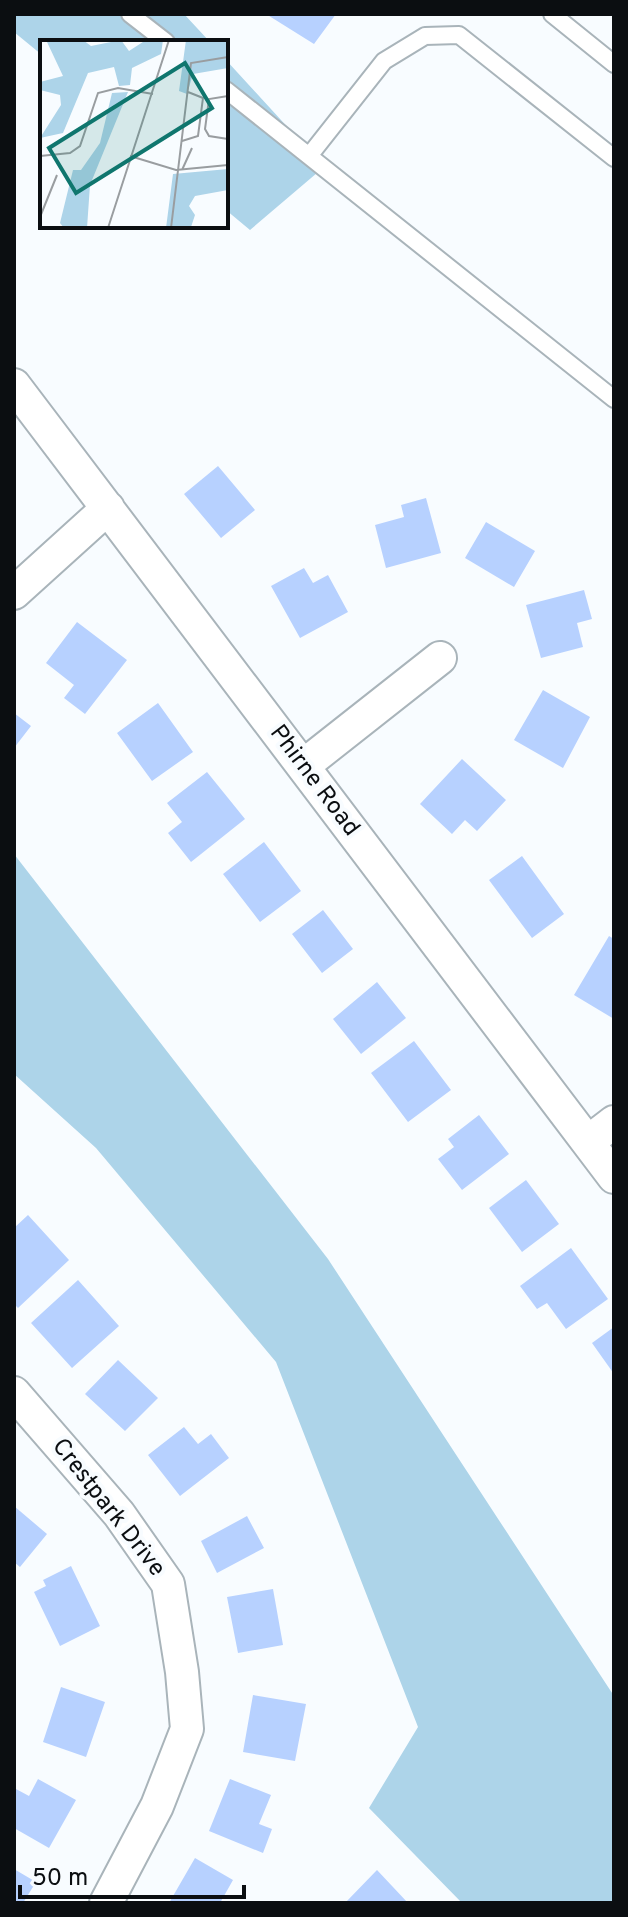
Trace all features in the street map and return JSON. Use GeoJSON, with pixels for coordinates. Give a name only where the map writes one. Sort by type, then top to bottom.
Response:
{"type":"FeatureCollection","features":[{"type":"Feature","properties":{"kind":"street","name":"Phirne Road"},"geometry":{"type":"LineString","coordinates":[[14,385],[614,1177]]}},
{"type":"Feature","properties":{"kind":"street"},"geometry":{"type":"LineString","coordinates":[[14,593],[108,508]]}},
{"type":"Feature","properties":{"kind":"street"},"geometry":{"type":"LineString","coordinates":[[303,766],[440,658]]}},
{"type":"Feature","properties":{"kind":"street"},"geometry":{"type":"LineString","coordinates":[[588,1142],[614,1122]]}},
{"type":"Feature","properties":{"kind":"street","name":"Crestpark Drive"},"geometry":{"type":"LineString","coordinates":[[14,1393],[119,1514],[168,1584],[182,1672],[187,1729],[157,1806],[106,1903]]}},
{"type":"Feature","properties":{"kind":"lane"},"geometry":{"type":"LineString","coordinates":[[130,14],[163,40]]}},
{"type":"Feature","properties":{"kind":"lane"},"geometry":{"type":"LineString","coordinates":[[552,14],[614,64]]}},
{"type":"Feature","properties":{"kind":"lane"},"geometry":{"type":"LineString","coordinates":[[309,156],[384,61],[425,36],[459,35],[614,158]]}},
{"type":"Feature","properties":{"kind":"lane"},"geometry":{"type":"LineString","coordinates":[[228,92],[614,399]]}},
{"type":"Feature","properties":{"kind":"shaded area"},"geometry":{"type":"Polygon","coordinates":[[[14,14],[184,14],[208,40],[40,40],[40,53],[14,32],[14,14]]]}},
{"type":"Feature","properties":{"kind":"shaded area"},"geometry":{"type":"Polygon","coordinates":[[[228,62],[324,167],[250,230],[228,212],[228,62]]]}},
{"type":"Feature","properties":{"kind":"shaded area"},"geometry":{"type":"Polygon","coordinates":[[[14,854],[328,1259],[614,1696],[614,1903],[462,1903],[369,1808],[418,1727],[276,1362],[96,1148],[14,1074],[14,854]]]}},
{"type":"Feature","properties":{"kind":"building"},"geometry":{"type":"Polygon","coordinates":[[[266,14],[336,14],[314,44],[266,14]]]}},
{"type":"Feature","properties":{"kind":"building"},"geometry":{"type":"Polygon","coordinates":[[[218,466],[255,510],[221,538],[184,494],[218,466]]]}},
{"type":"Feature","properties":{"kind":"building"},"geometry":{"type":"Polygon","coordinates":[[[426,498],[441,553],[386,568],[375,525],[404,517],[401,505],[426,498]]]}},
{"type":"Feature","properties":{"kind":"building"},"geometry":{"type":"Polygon","coordinates":[[[486,522],[535,551],[514,587],[465,558],[486,522]]]}},
{"type":"Feature","properties":{"kind":"building"},"geometry":{"type":"Polygon","coordinates":[[[304,568],[313,583],[328,575],[348,612],[300,638],[271,586],[304,568]]]}},
{"type":"Feature","properties":{"kind":"building"},"geometry":{"type":"Polygon","coordinates":[[[584,590],[592,619],[577,623],[583,647],[541,658],[526,605],[584,590]]]}},
{"type":"Feature","properties":{"kind":"building"},"geometry":{"type":"Polygon","coordinates":[[[77,622],[127,660],[85,714],[64,698],[74,685],[46,663],[77,622]]]}},
{"type":"Feature","properties":{"kind":"building"},"geometry":{"type":"Polygon","coordinates":[[[543,690],[590,717],[563,768],[514,740],[543,690]]]}},
{"type":"Feature","properties":{"kind":"building"},"geometry":{"type":"Polygon","coordinates":[[[158,703],[193,752],[152,781],[117,733],[158,703]]]}},
{"type":"Feature","properties":{"kind":"building"},"geometry":{"type":"Polygon","coordinates":[[[14,713],[31,726],[14,748],[14,713]]]}},
{"type":"Feature","properties":{"kind":"building"},"geometry":{"type":"Polygon","coordinates":[[[462,759],[506,800],[477,831],[465,820],[452,834],[420,804],[462,759]]]}},
{"type":"Feature","properties":{"kind":"building"},"geometry":{"type":"Polygon","coordinates":[[[207,772],[245,819],[191,862],[168,833],[182,822],[167,803],[207,772]]]}},
{"type":"Feature","properties":{"kind":"building"},"geometry":{"type":"Polygon","coordinates":[[[264,842],[301,891],[260,922],[223,874],[264,842]]]}},
{"type":"Feature","properties":{"kind":"building"},"geometry":{"type":"Polygon","coordinates":[[[522,856],[564,914],[532,938],[489,880],[522,856]]]}},
{"type":"Feature","properties":{"kind":"building"},"geometry":{"type":"Polygon","coordinates":[[[323,910],[353,949],[322,973],[292,934],[323,910]]]}},
{"type":"Feature","properties":{"kind":"building"},"geometry":{"type":"Polygon","coordinates":[[[609,936],[614,939],[614,1019],[574,995],[609,936]]]}},
{"type":"Feature","properties":{"kind":"building"},"geometry":{"type":"Polygon","coordinates":[[[377,982],[406,1018],[361,1054],[333,1019],[377,982]]]}},
{"type":"Feature","properties":{"kind":"building"},"geometry":{"type":"Polygon","coordinates":[[[414,1041],[451,1090],[408,1122],[371,1073],[414,1041]]]}},
{"type":"Feature","properties":{"kind":"building"},"geometry":{"type":"Polygon","coordinates":[[[479,1115],[509,1154],[462,1190],[438,1159],[454,1147],[448,1139],[479,1115]]]}},
{"type":"Feature","properties":{"kind":"building"},"geometry":{"type":"Polygon","coordinates":[[[526,1180],[559,1224],[522,1252],[489,1208],[526,1180]]]}},
{"type":"Feature","properties":{"kind":"building"},"geometry":{"type":"Polygon","coordinates":[[[28,1215],[69,1260],[18,1308],[14,1304],[14,1228],[28,1215]]]}},
{"type":"Feature","properties":{"kind":"building"},"geometry":{"type":"Polygon","coordinates":[[[571,1248],[608,1299],[566,1329],[547,1303],[537,1309],[520,1286],[571,1248]]]}},
{"type":"Feature","properties":{"kind":"building"},"geometry":{"type":"Polygon","coordinates":[[[78,1280],[119,1326],[72,1368],[31,1323],[78,1280]]]}},
{"type":"Feature","properties":{"kind":"building"},"geometry":{"type":"Polygon","coordinates":[[[614,1327],[614,1374],[592,1343],[614,1327]]]}},
{"type":"Feature","properties":{"kind":"building"},"geometry":{"type":"Polygon","coordinates":[[[118,1360],[158,1398],[125,1431],[85,1394],[118,1360]]]}},
{"type":"Feature","properties":{"kind":"building"},"geometry":{"type":"Polygon","coordinates":[[[184,1427],[198,1444],[211,1434],[229,1458],[180,1496],[148,1455],[184,1427]]]}},
{"type":"Feature","properties":{"kind":"building"},"geometry":{"type":"Polygon","coordinates":[[[14,1506],[47,1534],[20,1567],[14,1562],[14,1506]]]}},
{"type":"Feature","properties":{"kind":"building"},"geometry":{"type":"Polygon","coordinates":[[[247,1516],[264,1548],[217,1573],[201,1541],[247,1516]]]}},
{"type":"Feature","properties":{"kind":"building"},"geometry":{"type":"Polygon","coordinates":[[[71,1566],[100,1626],[60,1646],[34,1592],[46,1586],[43,1580],[71,1566]]]}},
{"type":"Feature","properties":{"kind":"building"},"geometry":{"type":"Polygon","coordinates":[[[273,1589],[283,1645],[238,1653],[227,1597],[273,1589]]]}},
{"type":"Feature","properties":{"kind":"building"},"geometry":{"type":"Polygon","coordinates":[[[61,1687],[105,1702],[86,1757],[43,1742],[61,1687]]]}},
{"type":"Feature","properties":{"kind":"building"},"geometry":{"type":"Polygon","coordinates":[[[253,1695],[306,1704],[295,1761],[243,1752],[253,1695]]]}},
{"type":"Feature","properties":{"kind":"building"},"geometry":{"type":"Polygon","coordinates":[[[38,1779],[76,1800],[49,1848],[14,1828],[14,1793],[16,1789],[29,1796],[38,1779]]]}},
{"type":"Feature","properties":{"kind":"building"},"geometry":{"type":"Polygon","coordinates":[[[230,1779],[271,1795],[259,1824],[272,1829],[263,1853],[209,1831],[230,1779]]]}},
{"type":"Feature","properties":{"kind":"building"},"geometry":{"type":"Polygon","coordinates":[[[195,1858],[233,1880],[220,1903],[169,1903],[195,1858]]]}},
{"type":"Feature","properties":{"kind":"building"},"geometry":{"type":"Polygon","coordinates":[[[14,1869],[36,1882],[23,1903],[14,1903],[14,1869]]]}},
{"type":"Feature","properties":{"kind":"building"},"geometry":{"type":"Polygon","coordinates":[[[377,1870],[408,1903],[345,1903],[377,1870]]]}}]}
